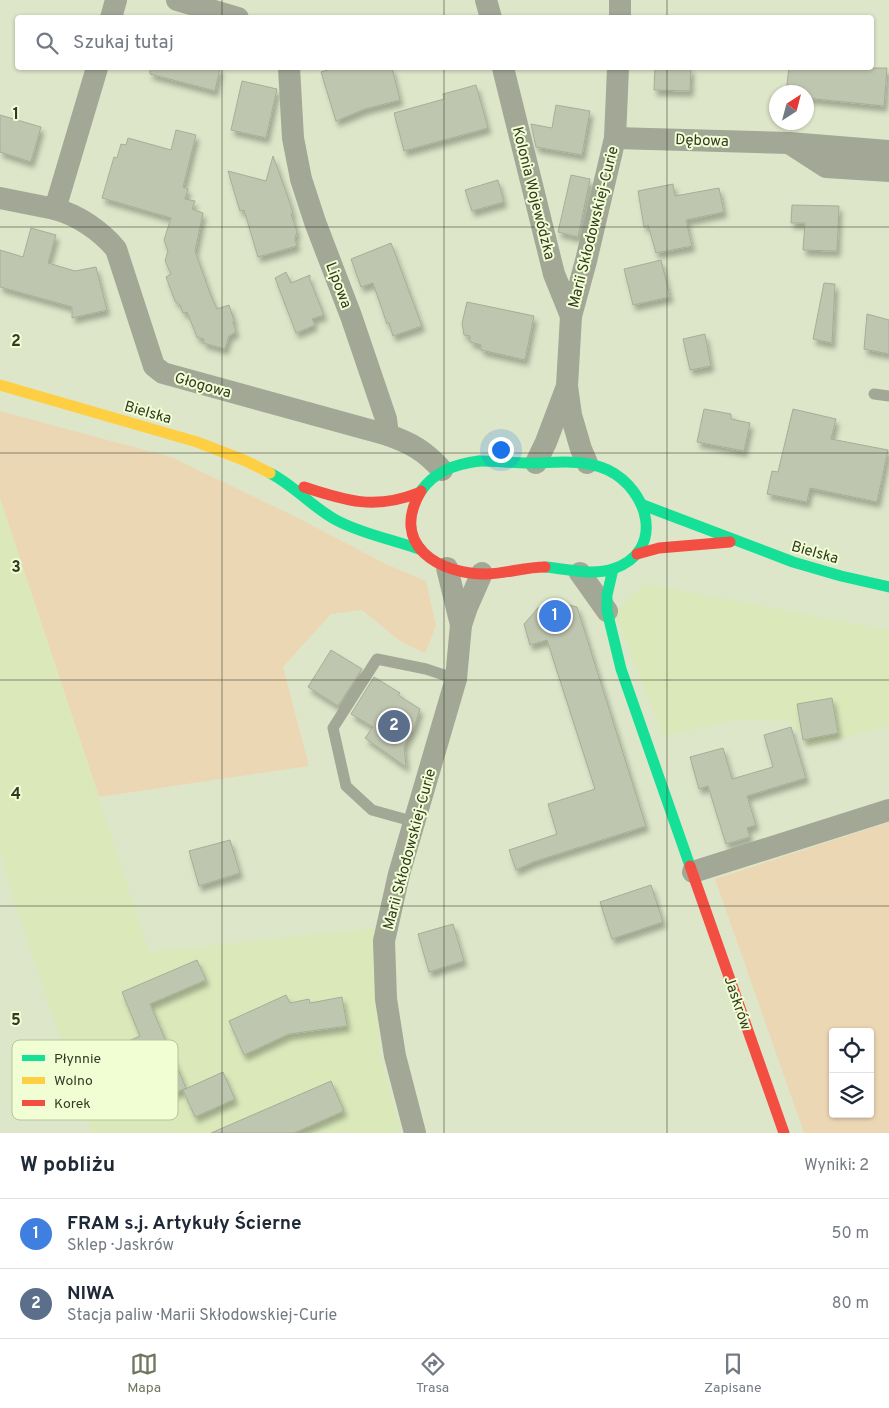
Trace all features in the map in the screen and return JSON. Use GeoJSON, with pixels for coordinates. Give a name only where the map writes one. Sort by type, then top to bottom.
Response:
{"type":"FeatureCollection","features":[{"type":"Feature","properties":{"kind":"main road","name":"Bielska"},"geometry":{"type":"LineString","coordinates":[[0,385],[197,442],[246,461],[284,480],[337,497],[362,503],[385,504],[418,494]]}},
{"type":"Feature","properties":{"kind":"main road"},"geometry":{"type":"LineString","coordinates":[[419,549],[411,528],[411,519],[418,494],[432,477],[442,470],[470,461],[565,461],[587,463],[610,471],[621,479],[637,496],[643,505],[646,518],[646,534],[637,554]]}},
{"type":"Feature","properties":{"kind":"main road","name":"Bielska"},"geometry":{"type":"LineString","coordinates":[[284,480],[334,519],[360,531],[397,540],[419,549],[429,558],[447,568]]}},
{"type":"Feature","properties":{"kind":"main road","name":"Bielska"},"geometry":{"type":"LineString","coordinates":[[643,505],[734,542],[863,582],[889,587]]}},
{"type":"Feature","properties":{"kind":"main road","name":"Bielska"},"geometry":{"type":"LineString","coordinates":[[613,569],[626,563],[637,554],[659,548],[734,542]]}},
{"type":"Feature","properties":{"kind":"main road"},"geometry":{"type":"LineString","coordinates":[[447,568],[482,574],[535,567],[580,573],[594,573],[613,569]]}},
{"type":"Feature","properties":{"kind":"main road","name":"Jaskrów"},"geometry":{"type":"LineString","coordinates":[[613,569],[607,595],[607,611],[621,669],[784,1133]]}},
{"type":"Feature","properties":{"kind":"street"},"geometry":{"type":"LineString","coordinates":[[112,15],[116,0]]}},
{"type":"Feature","properties":{"kind":"street"},"geometry":{"type":"LineString","coordinates":[[177,0],[228,15]]}},
{"type":"Feature","properties":{"kind":"street"},"geometry":{"type":"LineString","coordinates":[[486,0],[490,15]]}},
{"type":"Feature","properties":{"kind":"street"},"geometry":{"type":"LineString","coordinates":[[620,0],[620,15]]}},
{"type":"Feature","properties":{"kind":"street"},"geometry":{"type":"LineString","coordinates":[[55,210],[96,70]]}},
{"type":"Feature","properties":{"kind":"street","name":"Lipowa"},"geometry":{"type":"LineString","coordinates":[[289,70],[293,138],[301,179],[314,222],[351,316],[388,434]]}},
{"type":"Feature","properties":{"kind":"street","name":"Kolonia Wojewódzka"},"geometry":{"type":"LineString","coordinates":[[503,70],[554,274],[571,316]]}},
{"type":"Feature","properties":{"kind":"street","name":"Marii Skłodowskiej-Curie"},"geometry":{"type":"LineString","coordinates":[[587,463],[580,449],[571,415],[567,386],[571,316],[616,138],[618,70]]}},
{"type":"Feature","properties":{"kind":"street","name":"Dębowa"},"geometry":{"type":"LineString","coordinates":[[616,138],[789,143],[889,151]]}},
{"type":"Feature","properties":{"kind":"street"},"geometry":{"type":"LineString","coordinates":[[789,143],[826,167],[889,171]]}},
{"type":"Feature","properties":{"kind":"street","name":"Głogowa"},"geometry":{"type":"LineString","coordinates":[[0,198],[66,212],[104,234],[116,249],[154,366],[163,373],[388,434]]}},
{"type":"Feature","properties":{"kind":"street","name":"Marii Skłodowskiej-Curie"},"geometry":{"type":"LineString","coordinates":[[536,462],[546,442],[567,386]]}},
{"type":"Feature","properties":{"kind":"street"},"geometry":{"type":"LineString","coordinates":[[388,434],[422,450],[442,470]]}},
{"type":"Feature","properties":{"kind":"street","name":"Marii Skłodowskiej-Curie"},"geometry":{"type":"LineString","coordinates":[[447,568],[462,625]]}},
{"type":"Feature","properties":{"kind":"street","name":"Jaskrów"},"geometry":{"type":"LineString","coordinates":[[580,573],[607,611]]}},
{"type":"Feature","properties":{"kind":"street","name":"Marii Skłodowskiej-Curie"},"geometry":{"type":"LineString","coordinates":[[415,1133],[395,1056],[386,999],[384,940],[399,874],[416,822],[456,679],[462,625],[467,607],[482,574]]}},
{"type":"Feature","properties":{"kind":"street"},"geometry":{"type":"LineString","coordinates":[[693,872],[889,810]]}},
{"type":"Feature","properties":{"kind":"lane"},"geometry":{"type":"LineString","coordinates":[[874,394],[889,396]]}},
{"type":"Feature","properties":{"kind":"lane"},"geometry":{"type":"LineString","coordinates":[[416,822],[372,810],[346,786],[334,728],[377,659],[426,669],[456,679]]}},
{"type":"Feature","properties":{"kind":"shaded area"},"geometry":{"type":"Polygon","coordinates":[[[0,411],[171,457],[294,516],[386,564],[426,581],[436,626],[425,653],[400,641],[362,610],[331,614],[283,667],[309,766],[99,797],[0,498],[0,411]]]}},
{"type":"Feature","properties":{"kind":"shaded area"},"geometry":{"type":"Polygon","coordinates":[[[0,498],[149,952],[375,928],[380,1054],[401,1133],[92,1133],[88,1120],[178,1120],[178,1040],[61,1040],[12,894],[0,850],[0,498]]]}},
{"type":"Feature","properties":{"kind":"shaded area"},"geometry":{"type":"Polygon","coordinates":[[[646,584],[889,630],[889,726],[809,746],[790,721],[735,720],[663,736],[616,615],[628,598],[646,584]]]}},
{"type":"Feature","properties":{"kind":"shaded area"},"geometry":{"type":"Polygon","coordinates":[[[889,822],[889,1133],[804,1133],[715,879],[889,822]]]}},
{"type":"Feature","properties":{"kind":"building"},"geometry":{"type":"Polygon","coordinates":[[[874,68],[887,68],[884,106],[814,99],[814,85],[787,85],[789,70],[874,70],[874,68]]]}},
{"type":"Feature","properties":{"kind":"building"},"geometry":{"type":"Polygon","coordinates":[[[150,70],[220,70],[215,91],[150,74],[150,70]]]}},
{"type":"Feature","properties":{"kind":"building"},"geometry":{"type":"Polygon","coordinates":[[[328,70],[392,70],[400,100],[365,109],[336,121],[321,72],[328,70]]]}},
{"type":"Feature","properties":{"kind":"building"},"geometry":{"type":"Polygon","coordinates":[[[655,70],[691,70],[690,91],[654,90],[655,70]]]}},
{"type":"Feature","properties":{"kind":"building"},"geometry":{"type":"Polygon","coordinates":[[[242,81],[277,89],[266,138],[231,130],[242,81]]]}},
{"type":"Feature","properties":{"kind":"building"},"geometry":{"type":"Polygon","coordinates":[[[476,85],[488,128],[404,151],[394,113],[444,99],[443,94],[476,85]]]}},
{"type":"Feature","properties":{"kind":"building"},"geometry":{"type":"Polygon","coordinates":[[[556,105],[590,111],[582,155],[536,147],[531,124],[552,128],[556,105]]]}},
{"type":"Feature","properties":{"kind":"building"},"geometry":{"type":"Polygon","coordinates":[[[0,115],[41,127],[31,162],[0,152],[0,115]]]}},
{"type":"Feature","properties":{"kind":"building"},"geometry":{"type":"Polygon","coordinates":[[[176,130],[196,135],[183,187],[188,189],[185,199],[195,201],[192,209],[203,213],[195,251],[211,296],[217,309],[229,305],[234,320],[236,332],[229,336],[225,349],[203,343],[204,339],[197,337],[187,312],[183,313],[180,305],[175,301],[166,277],[171,274],[165,261],[168,251],[164,240],[171,218],[102,198],[114,157],[117,158],[121,144],[126,145],[128,138],[171,150],[176,130]]]}},
{"type":"Feature","properties":{"kind":"building"},"geometry":{"type":"Polygon","coordinates":[[[273,156],[293,214],[291,214],[297,231],[295,239],[297,246],[258,257],[244,210],[240,211],[228,171],[266,181],[273,156]]]}},
{"type":"Feature","properties":{"kind":"building"},"geometry":{"type":"Polygon","coordinates":[[[571,175],[590,179],[578,237],[558,232],[571,175]]]}},
{"type":"Feature","properties":{"kind":"building"},"geometry":{"type":"Polygon","coordinates":[[[498,180],[504,202],[472,211],[465,190],[498,180]]]}},
{"type":"Feature","properties":{"kind":"building"},"geometry":{"type":"Polygon","coordinates":[[[673,184],[675,196],[719,188],[724,212],[686,220],[692,246],[656,253],[648,225],[644,227],[638,191],[673,184]]]}},
{"type":"Feature","properties":{"kind":"building"},"geometry":{"type":"Polygon","coordinates":[[[792,205],[839,206],[837,251],[803,250],[805,223],[791,223],[792,205]]]}},
{"type":"Feature","properties":{"kind":"building"},"geometry":{"type":"Polygon","coordinates":[[[31,228],[56,235],[48,263],[75,271],[96,267],[107,310],[72,318],[72,307],[0,287],[0,250],[23,257],[31,228]]]}},
{"type":"Feature","properties":{"kind":"building"},"geometry":{"type":"Polygon","coordinates":[[[391,243],[422,326],[393,336],[373,283],[361,287],[351,259],[391,243]]]}},
{"type":"Feature","properties":{"kind":"building"},"geometry":{"type":"Polygon","coordinates":[[[661,260],[670,297],[633,305],[624,269],[661,260]]]}},
{"type":"Feature","properties":{"kind":"building"},"geometry":{"type":"Polygon","coordinates":[[[286,272],[291,283],[310,275],[310,280],[324,315],[312,319],[315,325],[296,333],[275,278],[286,272]]]}},
{"type":"Feature","properties":{"kind":"building"},"geometry":{"type":"Polygon","coordinates":[[[824,283],[835,284],[832,343],[813,339],[824,283]]]}},
{"type":"Feature","properties":{"kind":"building"},"geometry":{"type":"Polygon","coordinates":[[[467,302],[534,316],[525,360],[481,350],[481,345],[470,342],[470,336],[464,335],[462,323],[467,302]]]}},
{"type":"Feature","properties":{"kind":"building"},"geometry":{"type":"Polygon","coordinates":[[[867,314],[889,320],[889,354],[864,349],[867,314]]]}},
{"type":"Feature","properties":{"kind":"building"},"geometry":{"type":"Polygon","coordinates":[[[705,334],[711,366],[690,370],[683,339],[705,334]]]}},
{"type":"Feature","properties":{"kind":"building"},"geometry":{"type":"Polygon","coordinates":[[[704,409],[731,414],[731,419],[750,423],[744,451],[697,442],[704,409]]]}},
{"type":"Feature","properties":{"kind":"building"},"geometry":{"type":"Polygon","coordinates":[[[793,409],[836,419],[831,439],[888,450],[877,502],[810,488],[807,502],[767,494],[772,471],[778,472],[793,409]]]}},
{"type":"Feature","properties":{"kind":"building"},"geometry":{"type":"Polygon","coordinates":[[[556,602],[577,607],[646,826],[533,862],[516,870],[509,850],[557,834],[548,804],[595,789],[547,640],[530,645],[524,624],[538,608],[556,602]]]}},
{"type":"Feature","properties":{"kind":"building"},"geometry":{"type":"Polygon","coordinates":[[[331,650],[362,669],[338,706],[308,687],[331,650]]]}},
{"type":"Feature","properties":{"kind":"building"},"geometry":{"type":"Polygon","coordinates":[[[374,677],[400,693],[398,695],[420,709],[414,728],[404,746],[406,767],[365,738],[373,727],[351,714],[374,677]]]}},
{"type":"Feature","properties":{"kind":"building"},"geometry":{"type":"Polygon","coordinates":[[[832,698],[838,733],[803,740],[797,704],[832,698]]]}},
{"type":"Feature","properties":{"kind":"building"},"geometry":{"type":"Polygon","coordinates":[[[791,727],[806,778],[747,796],[756,825],[747,828],[750,837],[726,844],[708,786],[699,789],[690,757],[723,748],[732,779],[773,767],[764,735],[791,727]]]}},
{"type":"Feature","properties":{"kind":"building"},"geometry":{"type":"Polygon","coordinates":[[[230,840],[240,873],[199,886],[189,851],[230,840]]]}},
{"type":"Feature","properties":{"kind":"building"},"geometry":{"type":"Polygon","coordinates":[[[651,885],[663,922],[612,939],[600,902],[651,885]]]}},
{"type":"Feature","properties":{"kind":"building"},"geometry":{"type":"Polygon","coordinates":[[[453,924],[464,961],[429,972],[418,934],[453,924]]]}},
{"type":"Feature","properties":{"kind":"building"},"geometry":{"type":"Polygon","coordinates":[[[197,960],[206,980],[150,1004],[165,1040],[131,1040],[140,1036],[122,992],[197,960]]]}},
{"type":"Feature","properties":{"kind":"building"},"geometry":{"type":"Polygon","coordinates":[[[286,995],[290,1003],[309,999],[310,1003],[342,997],[347,1026],[289,1034],[244,1055],[229,1021],[286,995]]]}},
{"type":"Feature","properties":{"kind":"building"},"geometry":{"type":"Polygon","coordinates":[[[178,1069],[186,1088],[178,1092],[178,1069]]]}},
{"type":"Feature","properties":{"kind":"building"},"geometry":{"type":"Polygon","coordinates":[[[223,1072],[235,1099],[195,1117],[183,1090],[223,1072]]]}},
{"type":"Feature","properties":{"kind":"building"},"geometry":{"type":"Polygon","coordinates":[[[331,1081],[344,1111],[294,1133],[211,1133],[331,1081]]]}},
{"type":"Feature","properties":{"kind":"traffic: fast"},"geometry":{"type":"LineString","coordinates":[[479,461],[589,464],[608,470],[622,479],[634,491],[642,505],[646,520],[646,535],[640,549],[630,560],[613,569],[596,572],[545,567]]}},
{"type":"Feature","properties":{"kind":"traffic: fast"},"geometry":{"type":"LineString","coordinates":[[421,491],[439,474],[462,464],[479,461]]}},
{"type":"Feature","properties":{"kind":"traffic: fast"},"geometry":{"type":"LineString","coordinates":[[270,473],[336,520],[366,533],[419,549]]}},
{"type":"Feature","properties":{"kind":"traffic: fast"},"geometry":{"type":"LineString","coordinates":[[643,505],[793,562],[889,587]]}},
{"type":"Feature","properties":{"kind":"traffic: fast"},"geometry":{"type":"LineString","coordinates":[[613,569],[607,595],[607,611],[621,669],[690,866]]}},
{"type":"Feature","properties":{"kind":"traffic: slow"},"geometry":{"type":"LineString","coordinates":[[0,385],[197,442],[246,461],[270,473]]}},
{"type":"Feature","properties":{"kind":"traffic: jam"},"geometry":{"type":"LineString","coordinates":[[304,487],[347,500],[361,502],[388,501],[418,493]]}},
{"type":"Feature","properties":{"kind":"traffic: jam"},"geometry":{"type":"LineString","coordinates":[[421,491],[413,510],[411,527],[415,541],[424,553],[437,562],[452,569],[488,574],[545,567]]}},
{"type":"Feature","properties":{"kind":"traffic: jam"},"geometry":{"type":"LineString","coordinates":[[637,554],[659,548],[730,542]]}},
{"type":"Feature","properties":{"kind":"traffic: jam"},"geometry":{"type":"LineString","coordinates":[[690,866],[784,1133]]}},
{"type":"Feature","properties":{"kind":"place","name":"FRAM s.j. Artykuły Ścierne"},"geometry":{"type":"Point","coordinates":[555,616]}},
{"type":"Feature","properties":{"kind":"place","name":"NIWA"},"geometry":{"type":"Point","coordinates":[394,726]}}]}
